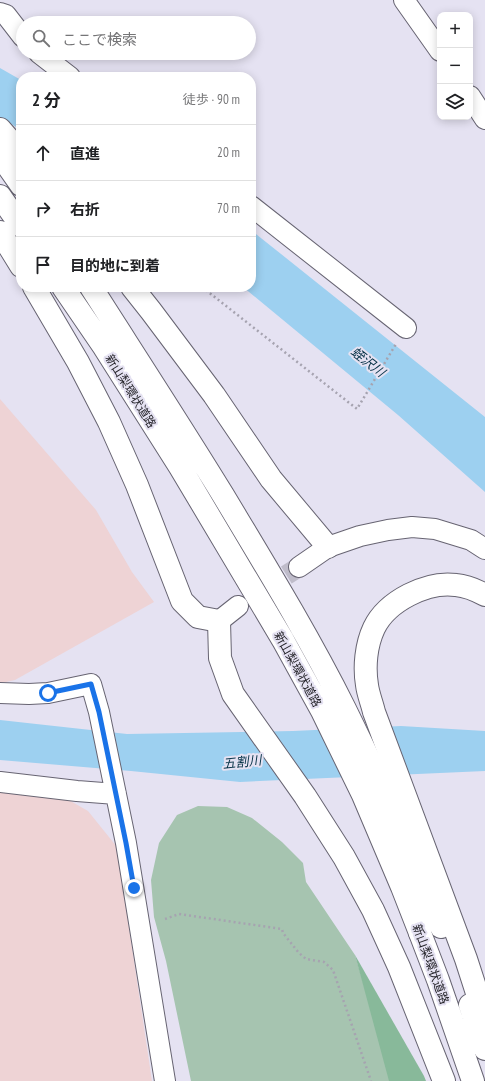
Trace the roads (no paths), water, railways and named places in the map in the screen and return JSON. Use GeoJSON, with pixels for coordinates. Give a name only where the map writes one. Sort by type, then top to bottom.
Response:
{"type":"FeatureCollection","features":[{"type":"Feature","properties":{"kind":"main road"},"geometry":{"type":"LineString","coordinates":[[0,129],[16,147]]}},
{"type":"Feature","properties":{"kind":"main road"},"geometry":{"type":"LineString","coordinates":[[0,155],[16,178]]}},
{"type":"Feature","properties":{"kind":"main road"},"geometry":{"type":"LineString","coordinates":[[0,196],[16,219]]}},
{"type":"Feature","properties":{"kind":"main road"},"geometry":{"type":"LineString","coordinates":[[3,237],[16,258]]}},
{"type":"Feature","properties":{"kind":"main road"},"geometry":{"type":"LineString","coordinates":[[37,292],[78,362],[109,422],[137,485],[182,601],[198,617],[219,621],[220,658],[233,694],[305,796],[344,857],[373,910],[399,967],[444,1081]]}},
{"type":"Feature","properties":{"kind":"main road","name":"新山梨環状道路"},"geometry":{"type":"LineString","coordinates":[[66,292],[104,347],[180,467],[283,640],[322,711],[363,795],[402,886],[438,980],[472,1081]]}},
{"type":"Feature","properties":{"kind":"main road","name":"新山梨環状道路"},"geometry":{"type":"LineString","coordinates":[[93,292],[252,542],[303,631],[344,708],[395,791],[423,882],[441,927],[485,1049]]}},
{"type":"Feature","properties":{"kind":"main road"},"geometry":{"type":"LineString","coordinates":[[136,292],[214,395],[271,479],[328,547]]}},
{"type":"Feature","properties":{"kind":"main road"},"geometry":{"type":"LineString","coordinates":[[485,595],[472,588],[456,585],[440,585],[408,595],[383,614],[374,628],[368,645],[366,664],[367,686],[395,791],[466,959],[485,1018]]}},
{"type":"Feature","properties":{"kind":"street"},"geometry":{"type":"LineString","coordinates":[[404,0],[438,48]]}},
{"type":"Feature","properties":{"kind":"street"},"geometry":{"type":"LineString","coordinates":[[0,13],[6,15],[16,28]]}},
{"type":"Feature","properties":{"kind":"street"},"geometry":{"type":"LineString","coordinates":[[48,60],[64,72]]}},
{"type":"Feature","properties":{"kind":"street"},"geometry":{"type":"LineString","coordinates":[[473,101],[485,119]]}},
{"type":"Feature","properties":{"kind":"street"},"geometry":{"type":"LineString","coordinates":[[0,155],[16,163]]}},
{"type":"Feature","properties":{"kind":"street"},"geometry":{"type":"LineString","coordinates":[[256,210],[406,328]]}},
{"type":"Feature","properties":{"kind":"street"},"geometry":{"type":"LineString","coordinates":[[299,567],[328,547],[360,536],[412,527],[435,529],[453,534],[471,540],[485,549]]}},
{"type":"Feature","properties":{"kind":"street"},"geometry":{"type":"LineString","coordinates":[[219,621],[238,606]]}},
{"type":"Feature","properties":{"kind":"street"},"geometry":{"type":"LineString","coordinates":[[0,693],[48,693],[91,684],[99,712],[126,843],[165,1081]]}},
{"type":"Feature","properties":{"kind":"street"},"geometry":{"type":"LineString","coordinates":[[0,782],[77,791],[114,789]]}},
{"type":"Feature","properties":{"kind":"water"},"geometry":{"type":"Polygon","coordinates":[[[0,68],[16,77],[16,127],[0,117],[0,68]]]}},
{"type":"Feature","properties":{"kind":"water","name":"蛭沢川"},"geometry":{"type":"Polygon","coordinates":[[[256,234],[485,417],[485,492],[398,415],[249,292],[256,292],[256,234]]]}},
{"type":"Feature","properties":{"kind":"water","name":"五割川"},"geometry":{"type":"Polygon","coordinates":[[[0,720],[127,734],[293,731],[401,726],[485,731],[485,771],[240,782],[0,760],[0,720]]]}},
{"type":"Feature","properties":{"kind":"tunnel"},"geometry":{"type":"LineString","coordinates":[[261,591],[299,567]]}}]}
